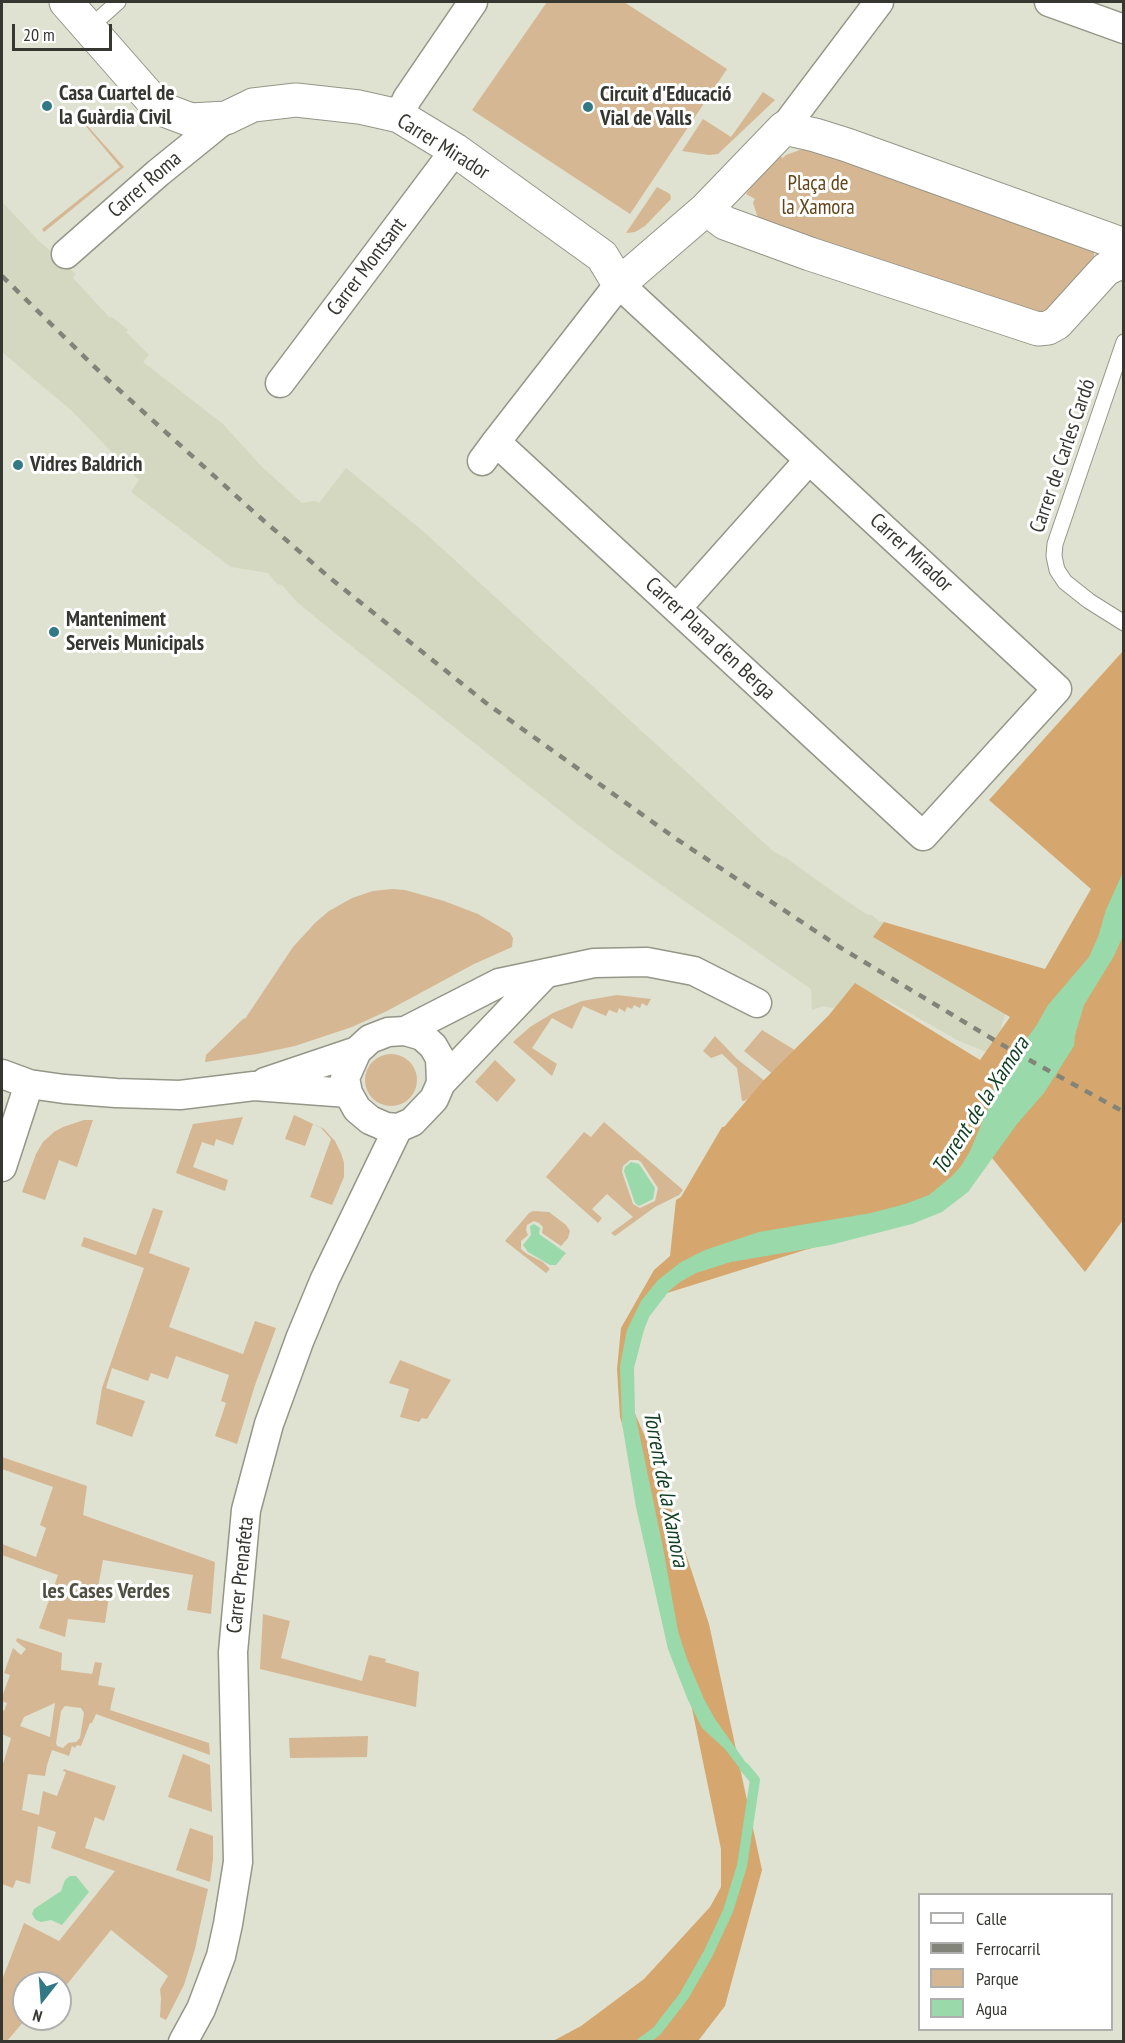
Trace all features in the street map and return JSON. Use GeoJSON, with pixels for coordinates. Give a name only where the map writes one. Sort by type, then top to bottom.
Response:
{"type":"FeatureCollection","features":[{"type":"Feature","properties":{"kind":"street","name":"Carrer Mirador"},"geometry":{"type":"LineString","coordinates":[[66,2],[159,108],[191,120],[226,118],[253,105],[296,100],[359,107],[399,116],[455,150],[602,256],[619,284],[1057,689],[923,836]]}},
{"type":"Feature","properties":{"kind":"street"},"geometry":{"type":"LineString","coordinates":[[399,116],[407,99],[473,2]]}},
{"type":"Feature","properties":{"kind":"street"},"geometry":{"type":"LineString","coordinates":[[619,284],[706,208],[784,128],[879,2]]}},
{"type":"Feature","properties":{"kind":"street"},"geometry":{"type":"LineString","coordinates":[[1049,2],[1124,29]]}},
{"type":"Feature","properties":{"kind":"street","name":"Carrer Roma"},"geometry":{"type":"LineString","coordinates":[[66,254],[158,173],[226,118]]}},
{"type":"Feature","properties":{"kind":"street"},"geometry":{"type":"LineString","coordinates":[[784,128],[847,145],[1124,245]]}},
{"type":"Feature","properties":{"kind":"street","name":"Carrer Montsant"},"geometry":{"type":"LineString","coordinates":[[280,383],[455,150]]}},
{"type":"Feature","properties":{"kind":"street"},"geometry":{"type":"LineString","coordinates":[[706,208],[725,223],[746,231],[1038,329],[1048,328],[1057,323],[1106,269],[1124,261]]}},
{"type":"Feature","properties":{"kind":"street","name":"Carrer Plana d'en Berga"},"geometry":{"type":"LineString","coordinates":[[619,284],[489,452],[677,608],[923,836]]}},
{"type":"Feature","properties":{"kind":"street"},"geometry":{"type":"LineString","coordinates":[[677,608],[809,460]]}},
{"type":"Feature","properties":{"kind":"street"},"geometry":{"type":"LineString","coordinates":[[405,1031],[499,983],[594,963],[647,962],[694,971],[757,1003]]}},
{"type":"Feature","properties":{"kind":"street"},"geometry":{"type":"LineString","coordinates":[[441,1083],[440,1058],[433,1046],[422,1036],[405,1031],[388,1032],[370,1039],[357,1051],[345,1078],[348,1093],[357,1109],[370,1120],[387,1127],[398,1128],[412,1122],[434,1099],[441,1083],[546,973]]}},
{"type":"Feature","properties":{"kind":"street"},"geometry":{"type":"LineString","coordinates":[[254,1086],[357,1051]]}},
{"type":"Feature","properties":{"kind":"street"},"geometry":{"type":"LineString","coordinates":[[2,1074],[29,1083],[64,1089],[180,1095],[254,1086],[348,1093]]}},
{"type":"Feature","properties":{"kind":"street"},"geometry":{"type":"LineString","coordinates":[[2,1167],[29,1083]]}},
{"type":"Feature","properties":{"kind":"street","name":"Carrer Prenafeta"},"geometry":{"type":"LineString","coordinates":[[183,2042],[201,2009],[221,1956],[238,1862],[233,1652],[246,1510],[269,1424],[300,1339],[325,1279],[398,1128]]}},
{"type":"Feature","properties":{"kind":"lane"},"geometry":{"type":"LineString","coordinates":[[89,28],[118,2]]}},
{"type":"Feature","properties":{"kind":"lane","name":"Carrer de Carles Cardó"},"geometry":{"type":"LineString","coordinates":[[1124,342],[1055,544],[1054,556],[1065,582],[1089,602],[1124,623]]}},
{"type":"Feature","properties":{"kind":"shaded area"},"geometry":{"type":"Polygon","coordinates":[[[2,202],[38,240],[76,274],[73,278],[110,318],[112,317],[128,330],[126,332],[149,355],[143,362],[223,424],[261,466],[302,503],[315,501],[319,503],[346,468],[424,532],[774,852],[866,914],[884,922],[1008,1006],[1001,1027],[1113,1090],[987,1052],[959,1041],[887,1000],[874,999],[833,1008],[823,1006],[812,1010],[811,989],[577,824],[326,626],[297,602],[282,585],[277,584],[268,573],[231,567],[131,492],[139,480],[72,411],[2,352],[2,202]]]}},
{"type":"Feature","properties":{"kind":"shaded area"},"geometry":{"type":"Polygon","coordinates":[[[1123,651],[1123,1220],[1085,1272],[983,1147],[955,1185],[886,1227],[664,1294],[639,1329],[628,1398],[654,1457],[709,1624],[762,1870],[725,2006],[698,2041],[551,2042],[581,2026],[644,1979],[710,1907],[721,1887],[721,1849],[669,1597],[651,1521],[620,1417],[617,1369],[621,1328],[654,1270],[670,1256],[676,1200],[681,1197],[722,1127],[764,1080],[829,1015],[855,983],[980,1060],[1010,1017],[873,937],[884,922],[1045,969],[1091,889],[989,800],[1123,651]]]}},
{"type":"Feature","properties":{"kind":"green space","name":"Circuit d'Educació Vial de Valls"},"geometry":{"type":"Polygon","coordinates":[[[547,2],[624,2],[727,69],[630,214],[472,110],[547,2]]]}},
{"type":"Feature","properties":{"kind":"green space"},"geometry":{"type":"Polygon","coordinates":[[[763,92],[775,100],[718,154],[682,151],[703,119],[731,137],[763,92]]]}},
{"type":"Feature","properties":{"kind":"green space"},"geometry":{"type":"Polygon","coordinates":[[[85,123],[124,167],[44,232],[42,229],[120,167],[85,123]]]}},
{"type":"Feature","properties":{"kind":"green space","name":"Plaça de la Xamora"},"geometry":{"type":"Polygon","coordinates":[[[816,144],[1094,251],[1094,259],[1044,315],[761,227],[753,203],[755,199],[746,194],[774,153],[783,158],[816,144]]]}},
{"type":"Feature","properties":{"kind":"green space"},"geometry":{"type":"Polygon","coordinates":[[[657,187],[670,194],[671,199],[645,226],[635,232],[626,233],[657,187]]]}},
{"type":"Feature","properties":{"kind":"green space"},"geometry":{"type":"Polygon","coordinates":[[[393,889],[444,901],[478,914],[510,933],[513,938],[512,947],[352,1027],[295,1046],[205,1062],[206,1055],[245,1019],[293,947],[315,923],[329,911],[352,898],[373,891],[393,889]]]}},
{"type":"Feature","properties":{"kind":"green space"},"geometry":{"type":"Polygon","coordinates":[[[617,995],[651,999],[647,1006],[642,1003],[640,1008],[634,1005],[632,1009],[627,1007],[625,1012],[619,1008],[617,1013],[609,1010],[606,1016],[583,1006],[572,1029],[552,1018],[532,1048],[557,1064],[552,1076],[513,1042],[530,1027],[553,1013],[582,1001],[617,995]]]}},
{"type":"Feature","properties":{"kind":"green space"},"geometry":{"type":"Polygon","coordinates":[[[762,1030],[798,1052],[774,1075],[744,1051],[762,1030]]]}},
{"type":"Feature","properties":{"kind":"green space"},"geometry":{"type":"Polygon","coordinates":[[[715,1036],[737,1059],[766,1082],[752,1097],[742,1101],[737,1068],[722,1054],[711,1058],[703,1051],[715,1036]]]}},
{"type":"Feature","properties":{"kind":"green space"},"geometry":{"type":"Polygon","coordinates":[[[386,1054],[396,1054],[405,1058],[413,1066],[417,1080],[413,1094],[405,1102],[396,1106],[386,1106],[377,1102],[369,1094],[365,1085],[365,1075],[369,1066],[377,1058],[386,1054]]]}},
{"type":"Feature","properties":{"kind":"green space"},"geometry":{"type":"Polygon","coordinates":[[[495,1060],[516,1080],[497,1102],[475,1082],[495,1060]]]}},
{"type":"Feature","properties":{"kind":"green space"},"geometry":{"type":"Polygon","coordinates":[[[294,1115],[324,1129],[335,1141],[341,1153],[344,1177],[332,1205],[310,1197],[331,1139],[321,1128],[313,1124],[305,1146],[285,1139],[294,1115]]]}},
{"type":"Feature","properties":{"kind":"green space"},"geometry":{"type":"Polygon","coordinates":[[[243,1117],[233,1145],[216,1139],[214,1146],[202,1142],[193,1167],[228,1180],[225,1191],[176,1173],[193,1124],[243,1117]]]}},
{"type":"Feature","properties":{"kind":"green space"},"geometry":{"type":"Polygon","coordinates":[[[84,1120],[93,1120],[77,1167],[59,1160],[45,1200],[22,1192],[36,1154],[43,1142],[63,1127],[84,1120]]]}},
{"type":"Feature","properties":{"kind":"green space"},"geometry":{"type":"Polygon","coordinates":[[[604,1122],[683,1190],[679,1195],[655,1207],[615,1236],[611,1233],[633,1217],[607,1194],[592,1209],[602,1218],[598,1223],[546,1177],[584,1132],[591,1137],[604,1122]],[[630,1160],[623,1166],[622,1172],[633,1204],[640,1208],[655,1201],[658,1188],[638,1160],[630,1160]]]}},
{"type":"Feature","properties":{"kind":"green space"},"geometry":{"type":"Polygon","coordinates":[[[153,1208],[163,1211],[149,1253],[190,1268],[169,1327],[243,1354],[255,1321],[276,1328],[237,1444],[215,1436],[226,1403],[221,1401],[229,1375],[176,1356],[168,1379],[151,1373],[148,1381],[112,1368],[106,1388],[145,1401],[132,1437],[96,1424],[102,1388],[144,1268],[81,1246],[84,1237],[136,1255],[153,1208]]]}},
{"type":"Feature","properties":{"kind":"green space"},"geometry":{"type":"Polygon","coordinates":[[[533,1211],[549,1212],[570,1231],[568,1238],[561,1246],[542,1233],[543,1227],[539,1223],[534,1221],[527,1225],[528,1235],[521,1241],[521,1249],[543,1262],[550,1269],[546,1273],[505,1241],[533,1211]]]}},
{"type":"Feature","properties":{"kind":"green space"},"geometry":{"type":"Polygon","coordinates":[[[400,1360],[451,1380],[427,1419],[422,1418],[419,1422],[400,1417],[409,1389],[389,1383],[400,1360]]]}},
{"type":"Feature","properties":{"kind":"green space"},"geometry":{"type":"Polygon","coordinates":[[[2,1457],[87,1486],[83,1515],[215,1562],[211,1614],[187,1610],[193,1575],[103,1560],[98,1587],[110,1589],[105,1623],[68,1619],[65,1637],[39,1628],[58,1575],[2,1555],[2,1544],[36,1557],[46,1528],[40,1525],[53,1487],[2,1469],[2,1457]]]}},
{"type":"Feature","properties":{"kind":"green space"},"geometry":{"type":"Polygon","coordinates":[[[263,1614],[290,1621],[281,1658],[362,1681],[369,1655],[419,1672],[416,1707],[260,1669],[263,1614]]]}},
{"type":"Feature","properties":{"kind":"green space"},"geometry":{"type":"Polygon","coordinates":[[[17,1638],[62,1653],[61,1670],[92,1674],[95,1662],[102,1663],[98,1685],[115,1688],[110,1710],[209,1743],[210,1755],[96,1714],[81,1746],[77,1745],[75,1748],[72,1746],[69,1756],[52,1750],[45,1776],[28,1774],[22,1810],[39,1815],[43,1791],[57,1796],[66,1772],[63,1771],[64,1769],[116,1786],[104,1821],[95,1817],[85,1848],[208,1889],[195,1949],[184,1985],[166,2020],[160,2017],[160,1989],[168,1976],[111,1930],[72,1978],[72,1971],[12,1971],[12,2031],[16,2031],[7,2041],[2,2041],[2,1980],[24,1923],[59,1941],[115,1871],[51,1848],[56,1832],[38,1826],[30,1884],[16,1880],[13,1888],[2,1884],[2,1767],[11,1738],[2,1734],[2,1710],[4,1711],[7,1703],[2,1701],[2,1697],[10,1675],[4,1673],[13,1648],[21,1655],[26,1649],[16,1641],[17,1638]],[[55,1703],[24,1717],[20,1726],[50,1737],[55,1703]],[[65,1706],[61,1711],[57,1746],[63,1748],[80,1738],[84,1713],[81,1708],[65,1706]]]}},
{"type":"Feature","properties":{"kind":"green space"},"geometry":{"type":"Polygon","coordinates":[[[368,1736],[367,1757],[290,1758],[289,1738],[368,1736]]]}},
{"type":"Feature","properties":{"kind":"green space"},"geometry":{"type":"Polygon","coordinates":[[[183,1754],[210,1765],[212,1812],[168,1797],[183,1754]]]}},
{"type":"Feature","properties":{"kind":"green space"},"geometry":{"type":"Polygon","coordinates":[[[190,1828],[213,1836],[210,1882],[176,1870],[190,1828]]]}},
{"type":"Feature","properties":{"kind":"water"},"geometry":{"type":"Polygon","coordinates":[[[1123,872],[1123,936],[1114,956],[1084,1005],[1074,1046],[1044,1093],[1017,1124],[968,1192],[942,1212],[912,1224],[830,1245],[731,1262],[696,1273],[669,1291],[649,1317],[634,1368],[635,1413],[678,1631],[704,1699],[715,1719],[754,1774],[750,1782],[725,1749],[702,1728],[668,1649],[636,1507],[622,1423],[620,1366],[627,1330],[641,1301],[658,1280],[681,1262],[705,1250],[759,1232],[871,1213],[905,1204],[929,1195],[952,1176],[970,1151],[992,1099],[994,1083],[1036,1026],[1048,1005],[1089,957],[1123,872]]]}},
{"type":"Feature","properties":{"kind":"water"},"geometry":{"type":"Polygon","coordinates":[[[631,1162],[639,1164],[655,1188],[653,1199],[639,1206],[635,1203],[624,1171],[631,1162]]]}},
{"type":"Feature","properties":{"kind":"water"},"geometry":{"type":"Polygon","coordinates":[[[534,1224],[540,1228],[539,1234],[566,1253],[556,1265],[550,1265],[528,1252],[523,1245],[531,1235],[530,1226],[534,1224]]]}},
{"type":"Feature","properties":{"kind":"water"},"geometry":{"type":"Polygon","coordinates":[[[70,1876],[76,1876],[89,1892],[62,1925],[51,1920],[41,1922],[36,1920],[32,1914],[34,1909],[61,1891],[65,1880],[70,1876]]]}},
{"type":"Feature","properties":{"kind":"waterway","name":"Torrent de la Xamora"},"geometry":{"type":"LineString","coordinates":[[642,2042],[657,2031],[684,1996],[708,1954],[728,1911],[742,1866],[755,1780],[744,1767]]}},
{"type":"Feature","properties":{"kind":"railway"},"geometry":{"type":"LineString","coordinates":[[2,276],[106,378],[255,513],[330,578],[486,703],[675,838],[841,948],[1011,1050],[1124,1112]]}},
{"type":"Feature","properties":{"kind":"place","name":"Casa Cuartel de la Guàrdia Civil"},"geometry":{"type":"Point","coordinates":[47,106]}},
{"type":"Feature","properties":{"kind":"place","name":"Circuit d'Educació Vial de Valls"},"geometry":{"type":"Point","coordinates":[588,107]}},
{"type":"Feature","properties":{"kind":"place","name":"Vidres Baldrich"},"geometry":{"type":"Point","coordinates":[18,465]}},
{"type":"Feature","properties":{"kind":"place","name":"Manteniment Serveis Municipals"},"geometry":{"type":"Point","coordinates":[54,632]}},
{"type":"Feature","properties":{"kind":"district","name":"les Cases Verdes"},"geometry":{"type":"Point","coordinates":[106,1592]}}]}
